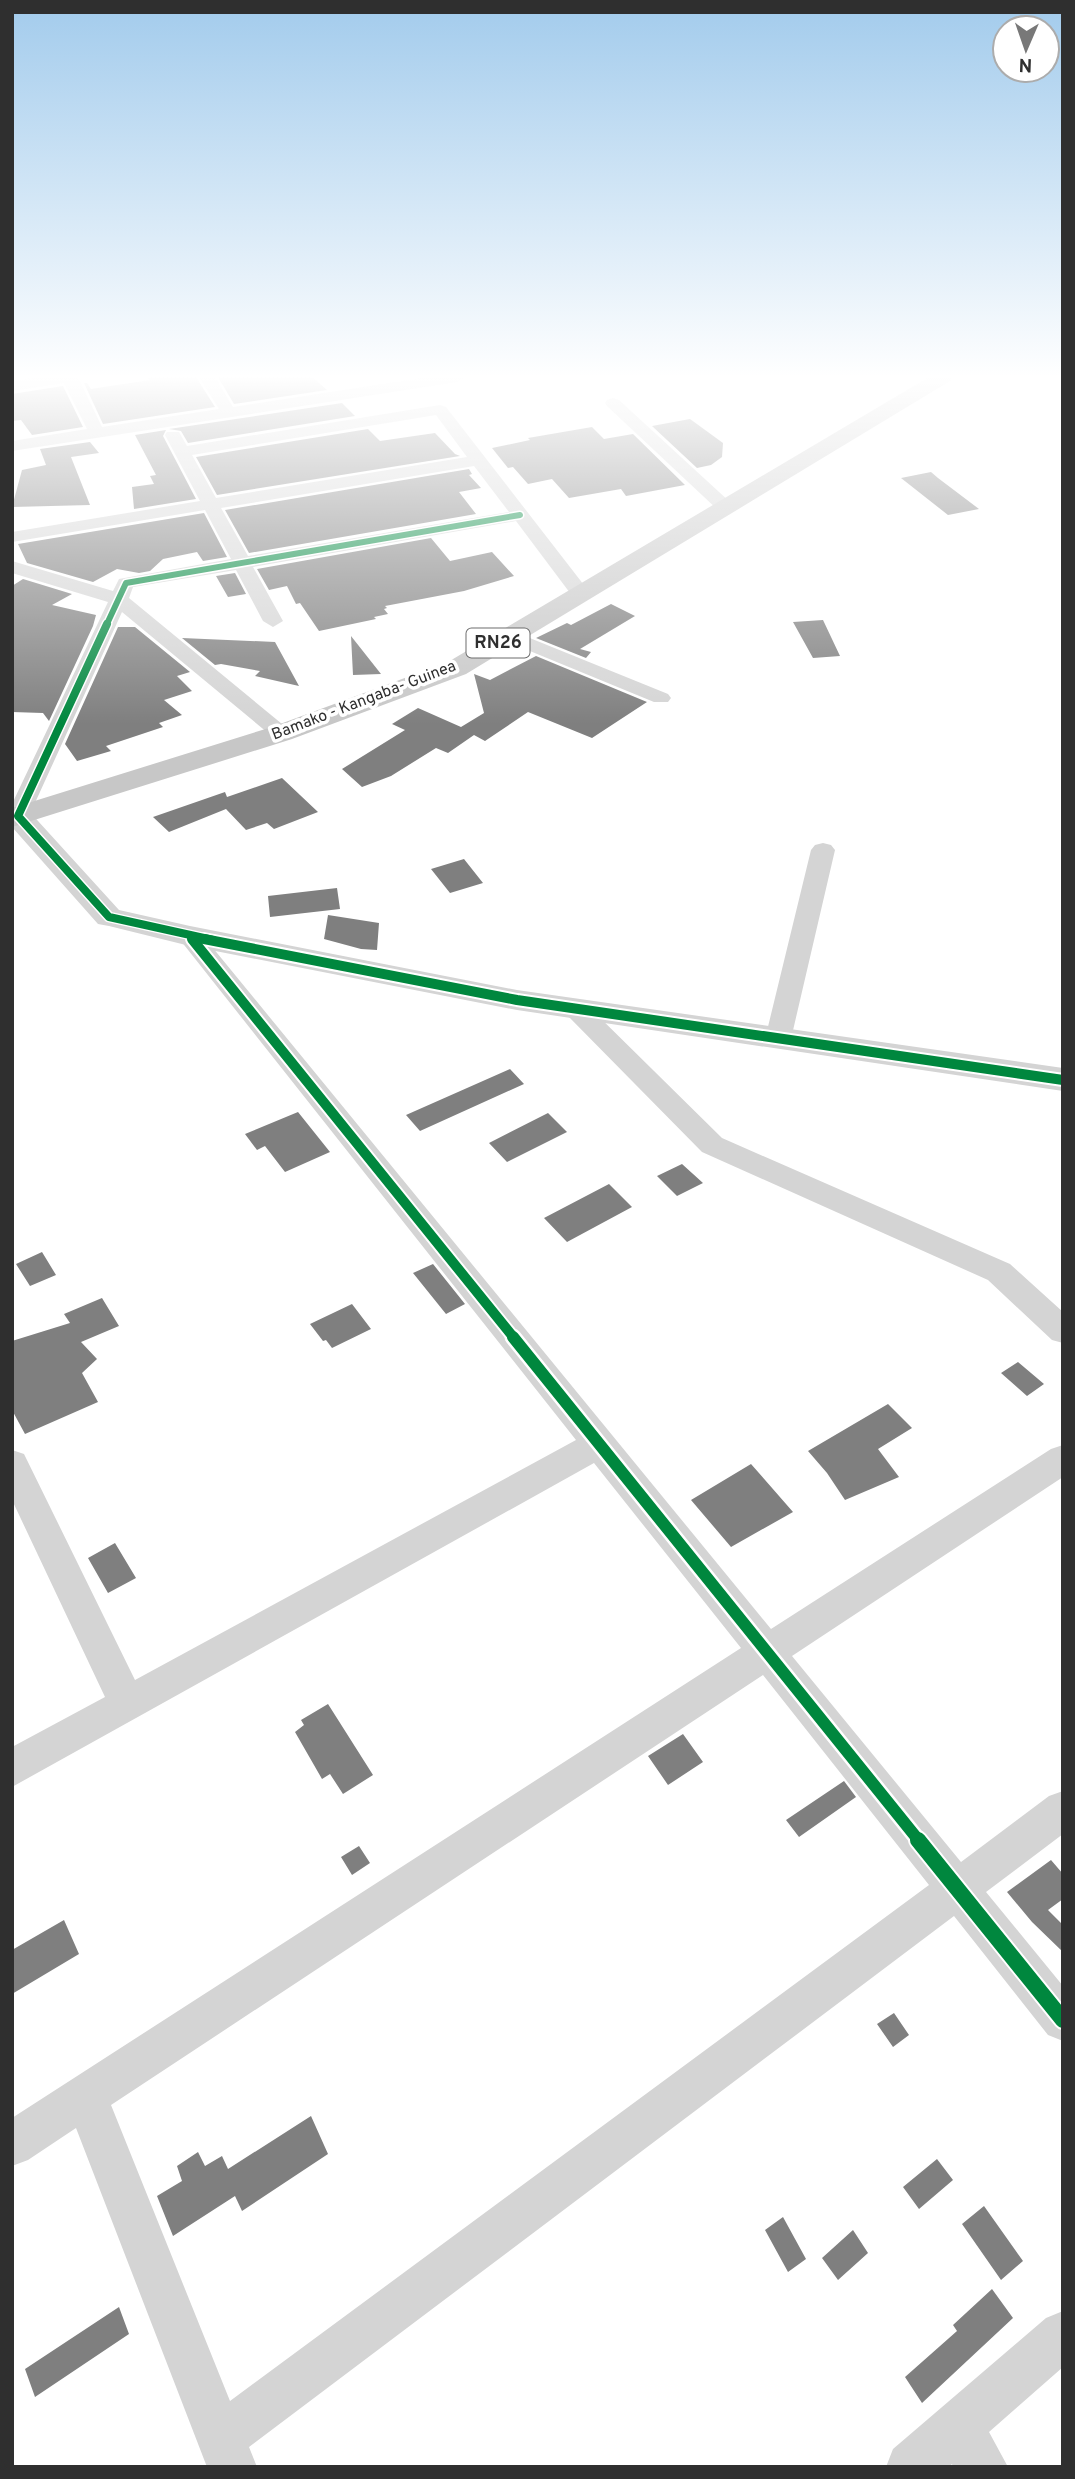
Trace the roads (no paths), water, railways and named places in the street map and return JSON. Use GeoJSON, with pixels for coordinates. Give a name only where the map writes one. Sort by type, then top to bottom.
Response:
{"type":"FeatureCollection","features":[{"type":"Feature","properties":{"kind":"main road","name":"Bamako - Kangaba- Guinea"},"geometry":{"type":"LineString","coordinates":[[15,817],[282,733],[457,668],[749,493]]}},
{"type":"Feature","properties":{"kind":"street"},"geometry":{"type":"LineString","coordinates":[[204,493],[273,621]]}},
{"type":"Feature","properties":{"kind":"street"},"geometry":{"type":"LineString","coordinates":[[12,537],[279,493]]}},
{"type":"Feature","properties":{"kind":"street"},"geometry":{"type":"LineString","coordinates":[[503,493],[580,593]]}},
{"type":"Feature","properties":{"kind":"street"},"geometry":{"type":"LineString","coordinates":[[710,493],[725,507]]}},
{"type":"Feature","properties":{"kind":"street"},"geometry":{"type":"LineString","coordinates":[[520,514],[126,583],[15,817],[109,918],[517,1000],[1063,1080]]}},
{"type":"Feature","properties":{"kind":"street"},"geometry":{"type":"LineString","coordinates":[[12,567],[118,599],[282,733]]}},
{"type":"Feature","properties":{"kind":"street"},"geometry":{"type":"LineString","coordinates":[[510,635],[662,698]]}},
{"type":"Feature","properties":{"kind":"street"},"geometry":{"type":"LineString","coordinates":[[778,1039],[823,850]]}},
{"type":"Feature","properties":{"kind":"street"},"geometry":{"type":"LineString","coordinates":[[190,936],[1063,2020]]}},
{"type":"Feature","properties":{"kind":"street"},"geometry":{"type":"LineString","coordinates":[[576,1009],[712,1145],[999,1272],[1063,1331]]}},
{"type":"Feature","properties":{"kind":"street"},"geometry":{"type":"LineString","coordinates":[[12,1768],[599,1444]]}},
{"type":"Feature","properties":{"kind":"street"},"geometry":{"type":"LineString","coordinates":[[12,2144],[1063,1459]]}},
{"type":"Feature","properties":{"kind":"street"},"geometry":{"type":"LineString","coordinates":[[12,1464],[127,1704]]}},
{"type":"Feature","properties":{"kind":"street"},"geometry":{"type":"LineString","coordinates":[[86,2096],[226,2452],[1063,1810]]}},
{"type":"Feature","properties":{"kind":"street"},"geometry":{"type":"LineString","coordinates":[[911,2467],[1063,2335]]}},
{"type":"Feature","properties":{"kind":"street"},"geometry":{"type":"LineString","coordinates":[[956,2427],[983,2467]]}}]}
